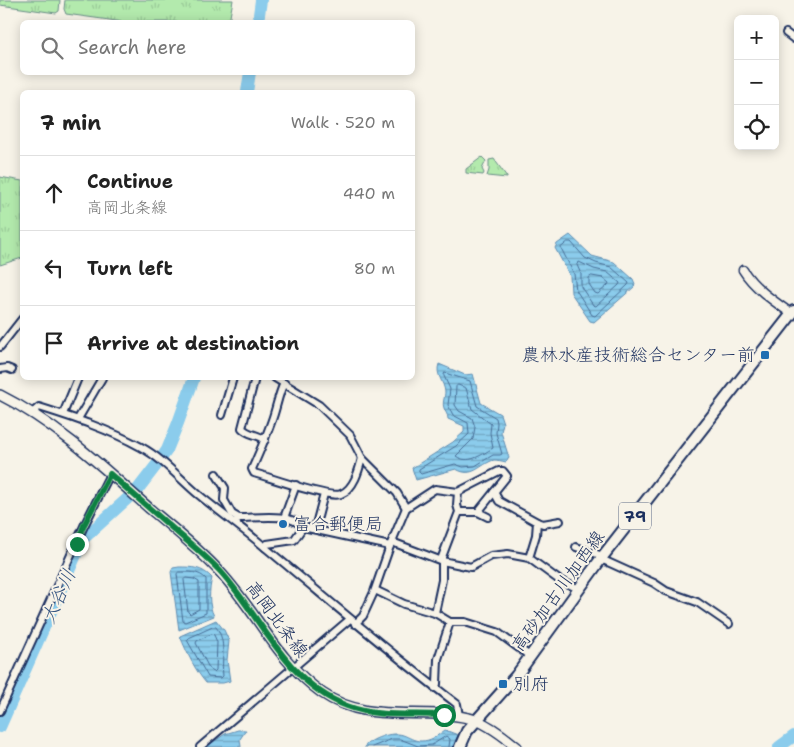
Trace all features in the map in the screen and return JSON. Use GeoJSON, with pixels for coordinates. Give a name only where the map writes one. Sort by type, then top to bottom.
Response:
{"type":"FeatureCollection","features":[{"type":"Feature","properties":{"kind":"main road","name":"高砂加古川加西線"},"geometry":{"type":"LineString","coordinates":[[460,747],[467,731],[504,691],[531,657],[602,558],[793,313]]}},
{"type":"Feature","properties":{"kind":"main road","name":"高岡北条線"},"geometry":{"type":"LineString","coordinates":[[0,394],[32,413],[72,442],[220,571],[293,668],[324,694],[356,709],[389,714],[459,716],[476,720],[494,730],[517,747]]}},
{"type":"Feature","properties":{"kind":"street"},"geometry":{"type":"LineString","coordinates":[[786,33],[794,39]]}},
{"type":"Feature","properties":{"kind":"street"},"geometry":{"type":"LineString","coordinates":[[743,270],[746,276],[773,301],[793,313]]}},
{"type":"Feature","properties":{"kind":"street"},"geometry":{"type":"LineString","coordinates":[[0,347],[20,322]]}},
{"type":"Feature","properties":{"kind":"street"},"geometry":{"type":"LineString","coordinates":[[0,369],[12,370]]}},
{"type":"Feature","properties":{"kind":"street"},"geometry":{"type":"LineString","coordinates":[[63,414],[77,380]]}},
{"type":"Feature","properties":{"kind":"street"},"geometry":{"type":"LineString","coordinates":[[78,419],[101,380]]}},
{"type":"Feature","properties":{"kind":"street"},"geometry":{"type":"LineString","coordinates":[[222,415],[232,380]]}},
{"type":"Feature","properties":{"kind":"street"},"geometry":{"type":"LineString","coordinates":[[254,380],[242,428],[245,432],[261,436],[265,440]]}},
{"type":"Feature","properties":{"kind":"street"},"geometry":{"type":"LineString","coordinates":[[279,380],[319,406],[350,435],[362,458],[397,493],[406,508]]}},
{"type":"Feature","properties":{"kind":"street"},"geometry":{"type":"LineString","coordinates":[[284,383],[265,440],[252,469],[254,473],[324,494],[339,495],[347,490],[359,472],[362,458]]}},
{"type":"Feature","properties":{"kind":"street"},"geometry":{"type":"LineString","coordinates":[[32,413],[39,407],[105,428],[143,448],[165,464],[199,496],[237,520],[284,518],[301,524],[303,527],[391,544],[442,561],[471,567],[491,556],[508,554],[529,558],[559,580],[579,589]]}},
{"type":"Feature","properties":{"kind":"street"},"geometry":{"type":"LineString","coordinates":[[200,747],[293,668],[352,621],[363,616],[375,590],[406,508],[435,489],[458,492],[498,471],[503,471],[507,476],[478,512]]}},
{"type":"Feature","properties":{"kind":"street"},"geometry":{"type":"LineString","coordinates":[[0,711],[84,525],[110,474]]}},
{"type":"Feature","properties":{"kind":"street"},"geometry":{"type":"LineString","coordinates":[[216,474],[225,488],[224,500],[237,520],[265,547],[352,621],[457,704],[459,716]]}},
{"type":"Feature","properties":{"kind":"street"},"geometry":{"type":"LineString","coordinates":[[284,518],[296,485]]}},
{"type":"Feature","properties":{"kind":"street"},"geometry":{"type":"LineString","coordinates":[[435,613],[442,580],[442,557],[459,512],[457,505],[458,492]]}},
{"type":"Feature","properties":{"kind":"street"},"geometry":{"type":"LineString","coordinates":[[494,492],[499,501],[537,522],[543,524],[560,522]]}},
{"type":"Feature","properties":{"kind":"street"},"geometry":{"type":"LineString","coordinates":[[315,528],[324,494]]}},
{"type":"Feature","properties":{"kind":"street"},"geometry":{"type":"LineString","coordinates":[[459,512],[478,512],[488,517]]}},
{"type":"Feature","properties":{"kind":"street"},"geometry":{"type":"LineString","coordinates":[[529,558],[536,535],[537,522]]}},
{"type":"Feature","properties":{"kind":"street"},"geometry":{"type":"LineString","coordinates":[[265,547],[267,544],[294,540],[303,527]]}},
{"type":"Feature","properties":{"kind":"street"},"geometry":{"type":"LineString","coordinates":[[576,546],[654,583],[666,591],[697,602],[729,624]]}},
{"type":"Feature","properties":{"kind":"street"},"geometry":{"type":"LineString","coordinates":[[375,590],[404,604],[435,613],[450,622],[465,622],[497,632],[531,657]]}},
{"type":"Feature","properties":{"kind":"street"},"geometry":{"type":"LineString","coordinates":[[435,688],[437,684],[438,659],[450,622]]}},
{"type":"Feature","properties":{"kind":"green space"},"geometry":{"type":"Polygon","coordinates":[[[0,0],[60,0],[59,11],[56,13],[0,5],[0,0]]]}},
{"type":"Feature","properties":{"kind":"green space"},"geometry":{"type":"Polygon","coordinates":[[[65,0],[233,0],[229,20],[110,20],[66,14],[64,9],[65,0]]]}},
{"type":"Feature","properties":{"kind":"green space"},"geometry":{"type":"Polygon","coordinates":[[[482,157],[486,161],[482,169],[483,175],[466,173],[466,169],[482,157]]]}},
{"type":"Feature","properties":{"kind":"green space"},"geometry":{"type":"Polygon","coordinates":[[[494,159],[507,178],[487,176],[489,160],[494,159]]]}},
{"type":"Feature","properties":{"kind":"green space"},"geometry":{"type":"Polygon","coordinates":[[[0,177],[20,181],[20,259],[0,265],[0,177]]]}},
{"type":"Feature","properties":{"kind":"water"},"geometry":{"type":"Polygon","coordinates":[[[570,235],[592,256],[614,262],[633,279],[635,284],[634,287],[594,322],[590,321],[571,293],[570,276],[555,248],[557,244],[570,235]]]}},
{"type":"Feature","properties":{"kind":"water"},"geometry":{"type":"Polygon","coordinates":[[[439,364],[465,375],[473,374],[481,403],[500,414],[503,423],[501,432],[509,458],[506,462],[494,460],[472,472],[462,472],[456,469],[416,480],[412,468],[453,442],[464,432],[464,426],[448,419],[444,409],[445,392],[438,371],[439,364]]]}},
{"type":"Feature","properties":{"kind":"water"},"geometry":{"type":"Polygon","coordinates":[[[173,568],[201,570],[212,578],[210,597],[214,616],[179,630],[171,572],[173,568]]]}},
{"type":"Feature","properties":{"kind":"water"},"geometry":{"type":"Polygon","coordinates":[[[216,620],[224,630],[229,641],[227,660],[230,681],[206,683],[198,673],[180,636],[216,620]]]}},
{"type":"Feature","properties":{"kind":"water"},"geometry":{"type":"Polygon","coordinates":[[[246,730],[240,739],[241,747],[206,747],[225,734],[246,730]]]}},
{"type":"Feature","properties":{"kind":"water"},"geometry":{"type":"Polygon","coordinates":[[[445,730],[458,735],[453,747],[364,747],[382,736],[398,734],[425,741],[434,738],[445,730]]]}},
{"type":"Feature","properties":{"kind":"waterway","name":"大谷川"},"geometry":{"type":"LineString","coordinates":[[258,20],[261,0]]}},
{"type":"Feature","properties":{"kind":"waterway","name":"大谷川"},"geometry":{"type":"LineString","coordinates":[[247,90],[250,75]]}},
{"type":"Feature","properties":{"kind":"waterway","name":"大谷川"},"geometry":{"type":"LineString","coordinates":[[0,727],[83,539],[138,489],[158,463],[167,450],[193,380]]}},
{"type":"Feature","properties":{"kind":"waterway"},"geometry":{"type":"LineString","coordinates":[[779,747],[794,736]]}},
{"type":"Feature","properties":{"kind":"place","name":"農林水産技術総合センター前"},"geometry":{"type":"Point","coordinates":[765,355]}},
{"type":"Feature","properties":{"kind":"place","name":"富合郵便局"},"geometry":{"type":"Point","coordinates":[283,524]}},
{"type":"Feature","properties":{"kind":"place","name":"別府"},"geometry":{"type":"Point","coordinates":[503,684]}},
{"type":"Feature","properties":{"kind":"route"},"geometry":{"type":"LineString","coordinates":[[77,544],[84,525],[110,474],[220,571],[293,668],[324,694],[345,706],[366,712],[444,715]]}}]}
